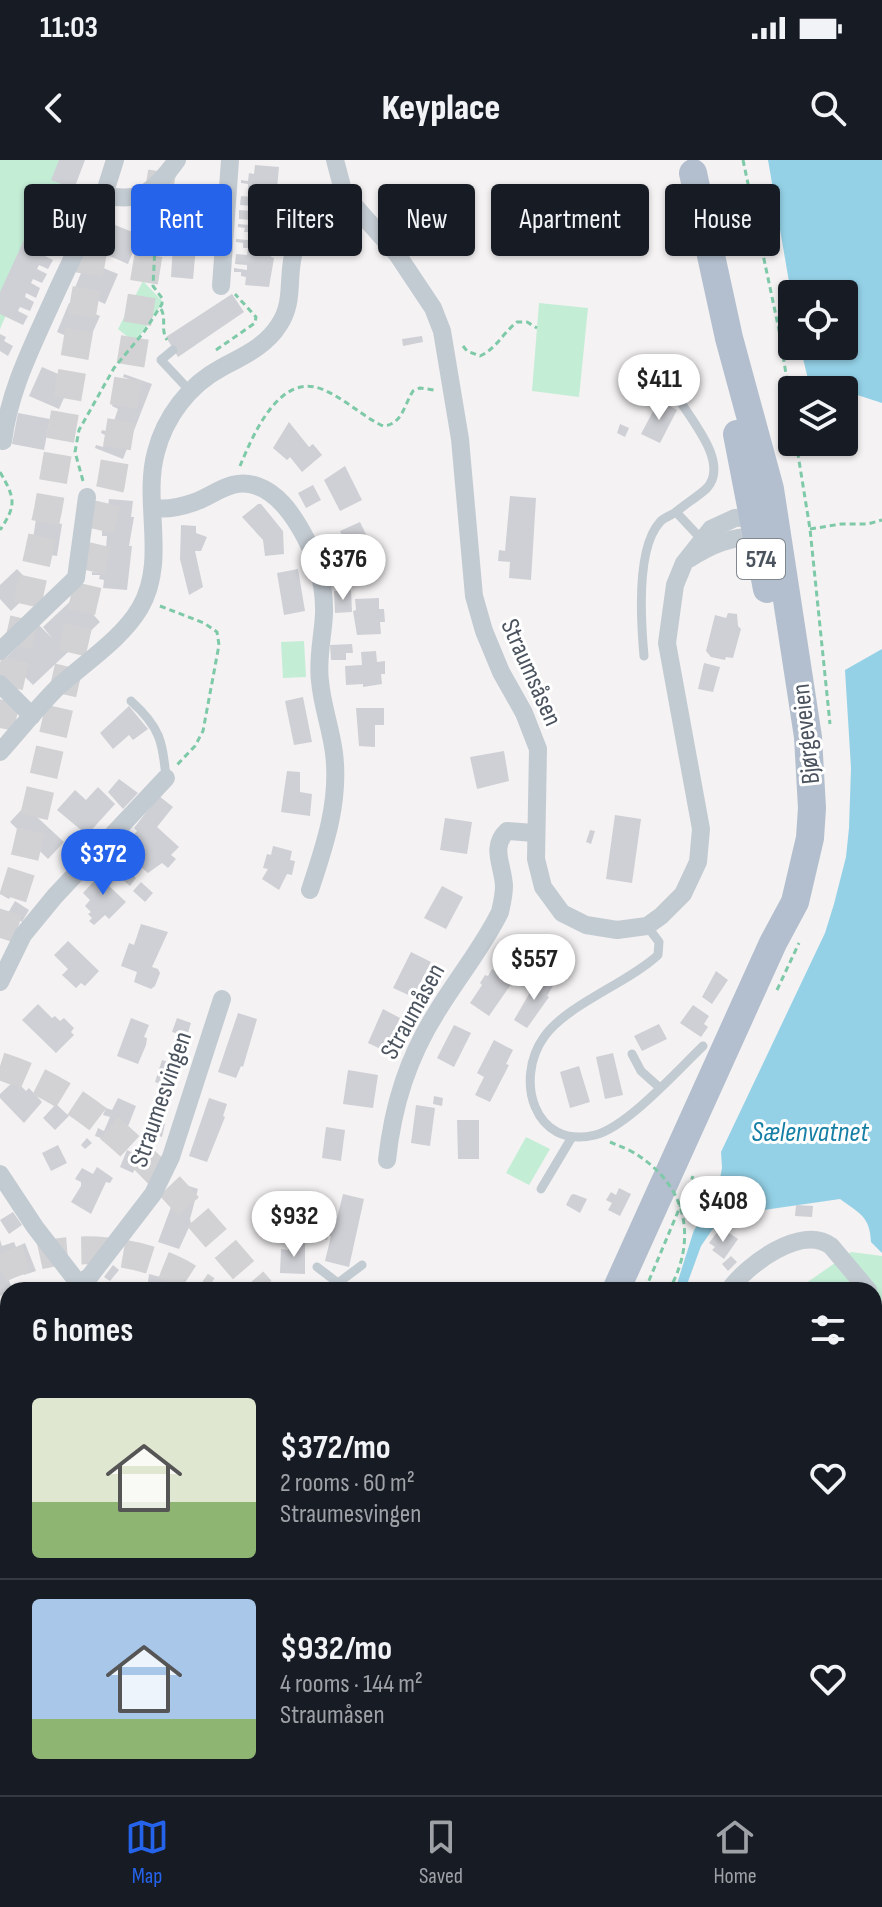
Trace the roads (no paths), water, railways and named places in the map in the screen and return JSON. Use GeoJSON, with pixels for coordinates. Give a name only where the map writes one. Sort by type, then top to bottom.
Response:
{"type":"FeatureCollection","features":[{"type":"Feature","properties":{"kind":"main road","name":"Bjørgeveien"},"geometry":{"type":"LineString","coordinates":[[620,1282],[773,943],[795,902],[810,838],[812,808],[808,737],[761,524],[692,166]]}},
{"type":"Feature","properties":{"kind":"street"},"geometry":{"type":"LineString","coordinates":[[107,184],[115,160]]}},
{"type":"Feature","properties":{"kind":"street"},"geometry":{"type":"LineString","coordinates":[[115,197],[123,199],[142,194],[158,186],[177,160]]}},
{"type":"Feature","properties":{"kind":"street"},"geometry":{"type":"LineString","coordinates":[[221,286],[230,160]]}},
{"type":"Feature","properties":{"kind":"street","name":"Straumsåsen"},"geometry":{"type":"LineString","coordinates":[[335,160],[341,184]]}},
{"type":"Feature","properties":{"kind":"street","name":"Straumsåsen"},"geometry":{"type":"LineString","coordinates":[[362,214],[397,254],[433,308],[442,331],[460,439],[474,596],[501,672],[524,713],[538,749],[539,803],[534,833],[543,887],[562,913],[586,925],[617,930],[647,926]]}},
{"type":"Feature","properties":{"kind":"street"},"geometry":{"type":"LineString","coordinates":[[3,441],[6,414],[15,384],[72,256]]}},
{"type":"Feature","properties":{"kind":"street"},"geometry":{"type":"LineString","coordinates":[[0,752],[57,689],[116,636],[140,608],[153,573],[151,480],[155,453],[164,430],[190,391],[219,369],[264,344],[279,325],[288,307],[292,288],[293,256]]}},
{"type":"Feature","properties":{"kind":"street"},"geometry":{"type":"LineString","coordinates":[[153,508],[168,510],[196,502],[232,484],[255,485],[276,496],[294,517],[312,548],[322,579],[324,612],[319,681],[334,754],[336,795],[328,835],[310,890]]}},
{"type":"Feature","properties":{"kind":"street"},"geometry":{"type":"LineString","coordinates":[[0,651],[76,578],[81,560],[87,497]]}},
{"type":"Feature","properties":{"kind":"street"},"geometry":{"type":"LineString","coordinates":[[647,926],[683,894],[698,862],[701,829],[667,643],[675,585],[684,563],[705,543],[711,529],[735,518],[761,524]]}},
{"type":"Feature","properties":{"kind":"street"},"geometry":{"type":"LineString","coordinates":[[0,684],[32,716]]}},
{"type":"Feature","properties":{"kind":"street"},"geometry":{"type":"LineString","coordinates":[[0,982],[23,935],[55,896],[166,778]]}},
{"type":"Feature","properties":{"kind":"street","name":"Straumåsen"},"geometry":{"type":"LineString","coordinates":[[387,1160],[399,1091],[413,1054],[500,912],[504,882],[497,849],[499,839],[507,831],[534,833]]}},
{"type":"Feature","properties":{"kind":"street","name":"Straumesvingen"},"geometry":{"type":"LineString","coordinates":[[82,1282],[90,1276],[153,1194],[171,1157],[222,999]]}},
{"type":"Feature","properties":{"kind":"street","name":"Straumesvingen"},"geometry":{"type":"LineString","coordinates":[[0,1174],[72,1282]]}},
{"type":"Feature","properties":{"kind":"street"},"geometry":{"type":"LineString","coordinates":[[735,1282],[784,1246],[812,1239],[824,1240],[831,1246],[861,1282]]}},
{"type":"Feature","properties":{"kind":"lane"},"geometry":{"type":"LineString","coordinates":[[170,347],[161,360],[190,391]]}},
{"type":"Feature","properties":{"kind":"lane"},"geometry":{"type":"LineString","coordinates":[[644,656],[640,604],[648,548],[660,522],[707,488],[714,470],[708,443],[674,391]]}},
{"type":"Feature","properties":{"kind":"lane"},"geometry":{"type":"LineString","coordinates":[[676,512],[705,543]]}},
{"type":"Feature","properties":{"kind":"lane"},"geometry":{"type":"LineString","coordinates":[[131,701],[148,716],[163,744],[166,778]]}},
{"type":"Feature","properties":{"kind":"lane"},"geometry":{"type":"LineString","coordinates":[[647,926],[659,942],[658,955],[645,968],[560,1020],[543,1037],[529,1069],[530,1094],[539,1117],[556,1131],[572,1137],[595,1135],[614,1127],[703,1046]]}},
{"type":"Feature","properties":{"kind":"lane"},"geometry":{"type":"LineString","coordinates":[[632,1054],[641,1071],[660,1088]]}},
{"type":"Feature","properties":{"kind":"lane"},"geometry":{"type":"LineString","coordinates":[[541,1189],[572,1137]]}},
{"type":"Feature","properties":{"kind":"lane"},"geometry":{"type":"LineString","coordinates":[[343,1282],[362,1265]]}},
{"type":"Feature","properties":{"kind":"lane"},"geometry":{"type":"LineString","coordinates":[[317,1267],[334,1282]]}},
{"type":"Feature","properties":{"kind":"water"},"geometry":{"type":"Polygon","coordinates":[[[768,160],[882,160],[882,403],[858,395],[858,376],[807,376],[803,360],[858,360],[858,280],[789,280],[780,230],[780,184],[772,184],[768,160]]]}},
{"type":"Feature","properties":{"kind":"water","name":"Sælenvatnet"},"geometry":{"type":"Polygon","coordinates":[[[882,649],[882,1253],[871,1242],[866,1221],[840,1199],[729,1215],[712,1230],[701,1246],[688,1282],[678,1282],[694,1230],[708,1210],[719,1184],[721,1152],[825,933],[834,904],[846,857],[849,828],[851,768],[845,670],[882,649]]]}},
{"type":"Feature","properties":{"kind":"tunnel"},"geometry":{"type":"LineString","coordinates":[[0,938],[22,869],[111,484],[164,160]]}},
{"type":"Feature","properties":{"kind":"tunnel"},"geometry":{"type":"LineString","coordinates":[[0,728],[48,510],[92,256]]}},
{"type":"Feature","properties":{"kind":"tunnel"},"geometry":{"type":"LineString","coordinates":[[0,1066],[40,1083],[77,1104],[112,1131],[175,1192],[254,1282]]}},
{"type":"Feature","properties":{"kind":"tunnel"},"geometry":{"type":"LineString","coordinates":[[0,1269],[42,1255],[88,1250],[155,1262],[195,1282]]}}]}
